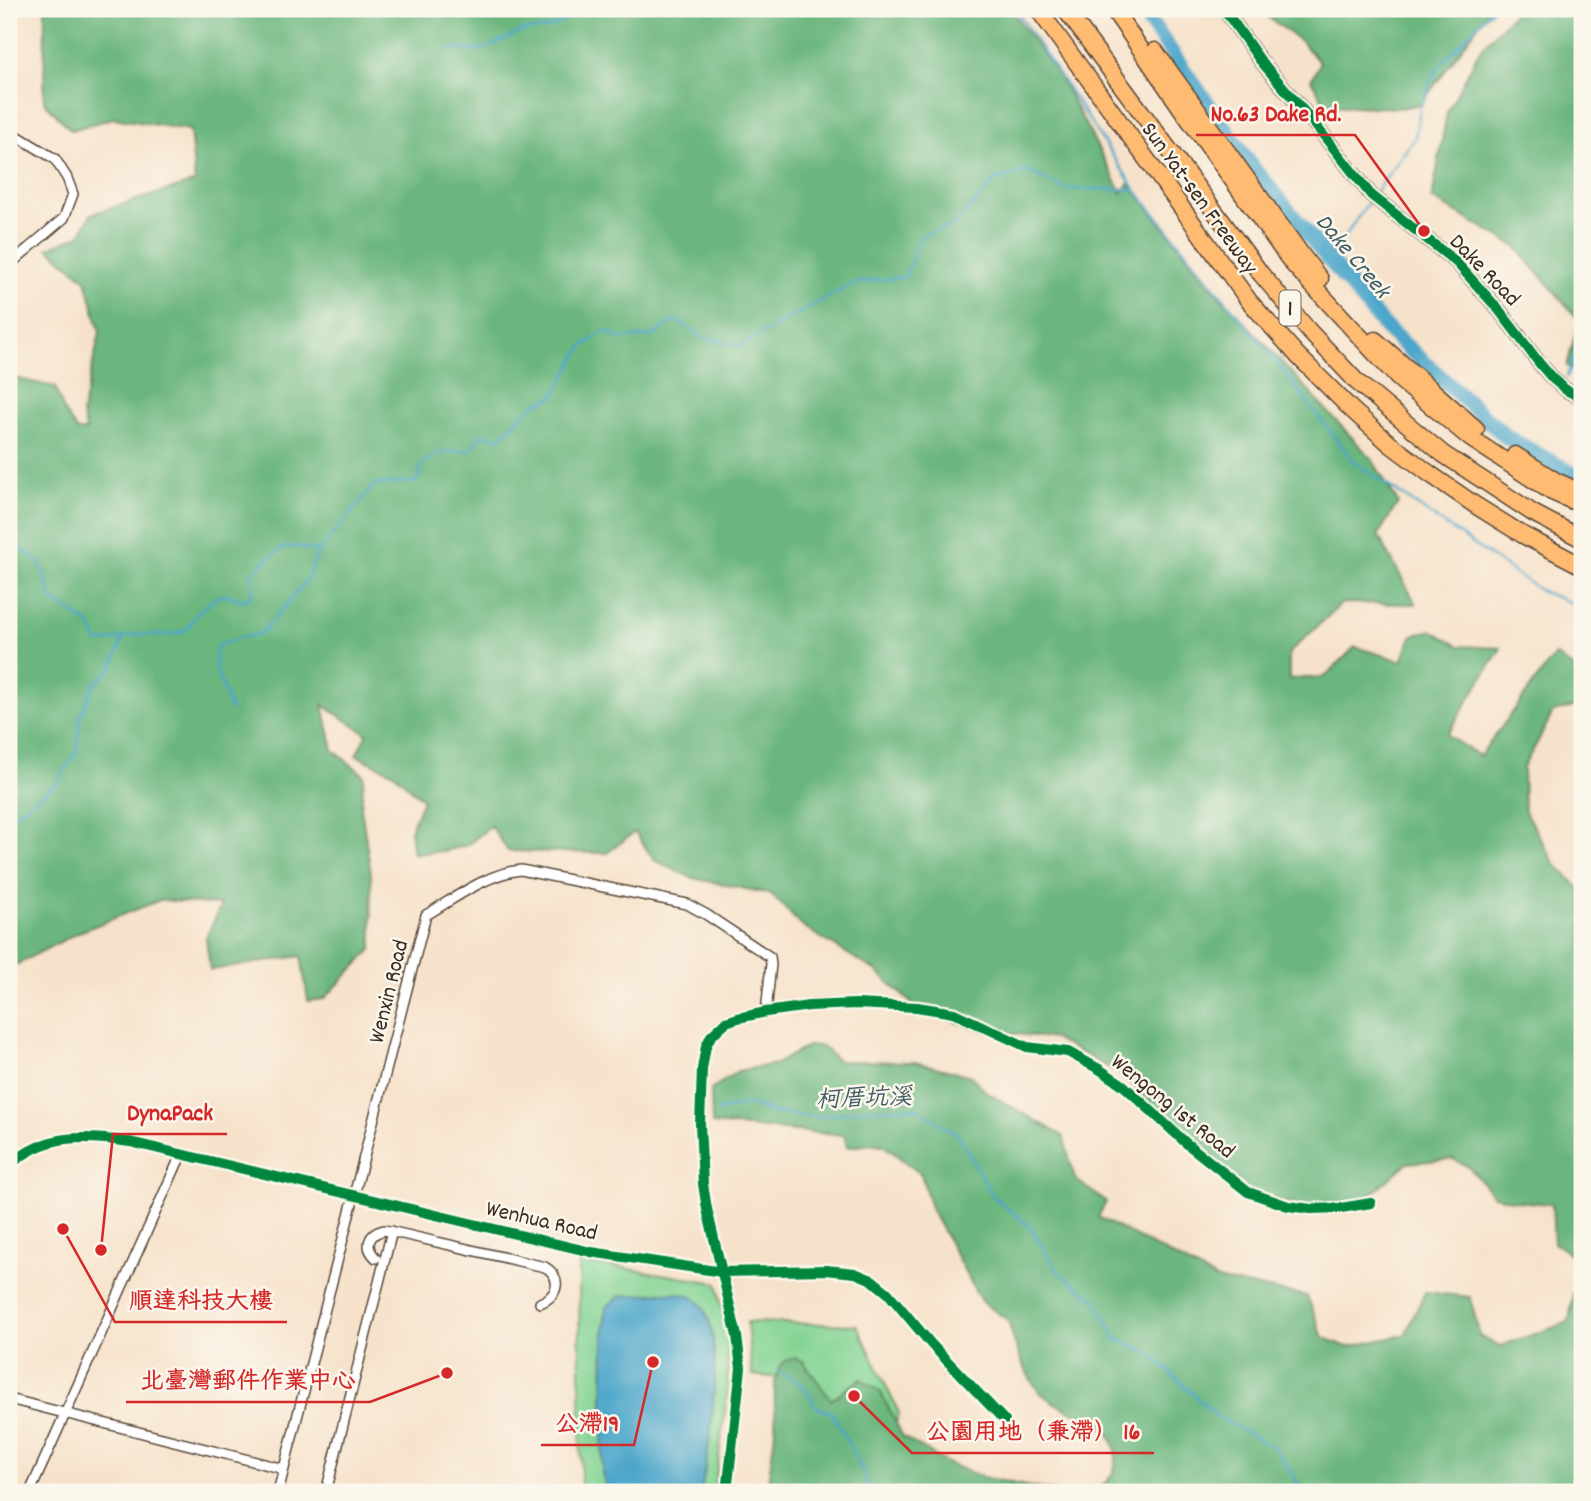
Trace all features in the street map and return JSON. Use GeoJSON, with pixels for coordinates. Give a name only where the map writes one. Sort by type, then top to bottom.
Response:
{"type":"FeatureCollection","features":[{"type":"Feature","properties":{"kind":"highway","name":"Sun Yat-sen Freeway"},"geometry":{"type":"LineString","coordinates":[[1038,9],[1241,291],[1298,356],[1390,444],[1430,474],[1523,535],[1582,566]]}},
{"type":"Feature","properties":{"kind":"highway","name":"Sun Yat-sen Freeway"},"geometry":{"type":"LineString","coordinates":[[1065,9],[1261,274],[1357,382],[1443,454],[1533,513],[1582,539]]}},
{"type":"Feature","properties":{"kind":"highway","name":"1"},"geometry":{"type":"LineString","coordinates":[[1113,9],[1293,263],[1399,379],[1470,438],[1552,492],[1582,505]]}},
{"type":"Feature","properties":{"kind":"highway","name":"1"},"geometry":{"type":"LineString","coordinates":[[1125,9],[1303,257],[1364,331],[1475,429],[1556,481],[1582,493]]}},
{"type":"Feature","properties":{"kind":"street","name":"Dake Road"},"geometry":{"type":"LineString","coordinates":[[1224,9],[1260,60],[1378,202],[1456,262],[1499,310],[1553,379],[1582,398]]}},
{"type":"Feature","properties":{"kind":"street"},"geometry":{"type":"LineString","coordinates":[[9,131],[55,159],[73,194],[64,218],[9,265]]}},
{"type":"Feature","properties":{"kind":"street","name":"Wenxin Road"},"geometry":{"type":"LineString","coordinates":[[278,1492],[426,915],[491,877],[513,871],[530,871],[687,904],[770,957],[765,1012]]}},
{"type":"Feature","properties":{"kind":"street","name":"Wengong 1st Road"},"geometry":{"type":"LineString","coordinates":[[727,1492],[741,1368],[737,1336],[707,1209],[700,1124],[706,1046],[711,1036],[726,1022],[765,1012],[809,1006],[856,1004],[917,1007],[954,1013],[1027,1047],[1068,1052],[1099,1069],[1123,1085],[1186,1143],[1248,1192],[1287,1206],[1311,1209],[1371,1203]]}},
{"type":"Feature","properties":{"kind":"street","name":"Wenhua Road"},"geometry":{"type":"LineString","coordinates":[[9,1166],[44,1143],[70,1138],[109,1139],[590,1252],[722,1272],[826,1270],[855,1273],[872,1280],[888,1293],[1005,1421]]}},
{"type":"Feature","properties":{"kind":"street"},"geometry":{"type":"LineString","coordinates":[[30,1492],[181,1155]]}},
{"type":"Feature","properties":{"kind":"street"},"geometry":{"type":"LineString","coordinates":[[376,1258],[368,1246],[369,1240],[378,1231],[385,1230],[545,1267],[555,1277],[556,1289],[553,1296],[540,1303]]}},
{"type":"Feature","properties":{"kind":"street"},"geometry":{"type":"LineString","coordinates":[[326,1492],[392,1231]]}},
{"type":"Feature","properties":{"kind":"street"},"geometry":{"type":"LineString","coordinates":[[9,1399],[284,1469]]}},
{"type":"Feature","properties":{"kind":"green space"},"geometry":{"type":"Polygon","coordinates":[[[45,9],[1010,9],[1061,79],[1122,193],[1129,183],[1209,284],[1372,459],[1398,503],[1378,535],[1416,604],[1342,603],[1289,653],[1289,679],[1325,677],[1355,647],[1402,661],[1412,636],[1431,630],[1459,646],[1501,648],[1447,735],[1480,756],[1555,655],[1582,674],[1582,705],[1553,712],[1523,767],[1524,810],[1555,864],[1582,891],[1582,1262],[1554,1243],[1552,1204],[1494,1196],[1469,1167],[1453,1159],[1407,1163],[1363,1201],[1311,1207],[1255,1195],[1168,1122],[1123,1075],[1055,1039],[980,1029],[919,1010],[876,971],[802,926],[771,894],[692,878],[654,860],[635,832],[607,853],[508,851],[491,826],[467,845],[445,851],[413,854],[410,830],[423,800],[394,773],[356,755],[367,734],[323,705],[333,750],[364,775],[361,808],[371,873],[372,949],[324,999],[308,1001],[301,956],[210,970],[206,938],[221,905],[160,900],[79,932],[9,968],[9,377],[55,387],[64,411],[77,431],[86,431],[82,413],[100,332],[86,280],[48,248],[80,235],[91,214],[195,182],[190,130],[113,118],[71,130],[44,102],[45,9]]]}},
{"type":"Feature","properties":{"kind":"green space"},"geometry":{"type":"Polygon","coordinates":[[[1257,9],[1490,9],[1421,104],[1401,108],[1326,105],[1311,80],[1320,63],[1302,42],[1257,9]]]}},
{"type":"Feature","properties":{"kind":"green space"},"geometry":{"type":"Polygon","coordinates":[[[1518,9],[1582,9],[1582,375],[1567,366],[1579,320],[1515,246],[1432,199],[1447,112],[1480,50],[1518,9]]]}},
{"type":"Feature","properties":{"kind":"green space"},"geometry":{"type":"Polygon","coordinates":[[[808,1046],[822,1046],[838,1061],[915,1062],[971,1076],[986,1092],[1063,1136],[1075,1179],[1106,1202],[1098,1217],[1218,1280],[1307,1296],[1323,1337],[1347,1347],[1405,1335],[1425,1292],[1470,1297],[1480,1337],[1500,1346],[1569,1322],[1573,1293],[1582,1281],[1582,1492],[1093,1492],[1106,1483],[1114,1469],[1114,1444],[1109,1434],[1101,1426],[1060,1406],[1037,1389],[1023,1364],[1008,1320],[981,1301],[932,1211],[921,1174],[883,1145],[847,1147],[844,1135],[712,1124],[711,1090],[738,1071],[776,1064],[808,1046]]]}},
{"type":"Feature","properties":{"kind":"green space"},"geometry":{"type":"Polygon","coordinates":[[[579,1261],[717,1283],[728,1335],[728,1389],[714,1492],[581,1492],[579,1261]]]}},
{"type":"Feature","properties":{"kind":"green space"},"geometry":{"type":"Polygon","coordinates":[[[747,1322],[857,1325],[899,1413],[891,1439],[789,1379],[752,1375],[747,1322]]]}},
{"type":"Feature","properties":{"kind":"green space"},"geometry":{"type":"Polygon","coordinates":[[[795,1358],[803,1361],[831,1400],[860,1379],[880,1391],[903,1437],[949,1464],[981,1477],[1057,1492],[767,1492],[775,1431],[776,1380],[782,1363],[795,1358]]]}},
{"type":"Feature","properties":{"kind":"water"},"geometry":{"type":"Polygon","coordinates":[[[684,1294],[697,1300],[707,1314],[712,1336],[712,1421],[701,1491],[607,1492],[602,1473],[606,1307],[620,1296],[684,1294]]]}},
{"type":"Feature","properties":{"kind":"waterway"},"geometry":{"type":"LineString","coordinates":[[450,49],[483,50],[522,31],[550,28],[587,9]]}},
{"type":"Feature","properties":{"kind":"waterway"},"geometry":{"type":"LineString","coordinates":[[1015,9],[1135,189]]}},
{"type":"Feature","properties":{"kind":"waterway","name":"Dake Creek"},"geometry":{"type":"LineString","coordinates":[[1141,9],[1252,167],[1386,328],[1508,438],[1582,479]]}},
{"type":"Feature","properties":{"kind":"waterway"},"geometry":{"type":"LineString","coordinates":[[1376,191],[1415,138],[1420,108],[1435,71],[1492,9]]}},
{"type":"Feature","properties":{"kind":"waterway"},"geometry":{"type":"LineString","coordinates":[[9,818],[56,784],[77,751],[80,717],[94,684],[112,668],[123,638],[174,634],[186,630],[198,612],[219,596],[230,595],[241,601],[252,596],[251,575],[267,559],[288,547],[318,552],[375,484],[416,482],[423,462],[441,453],[470,450],[481,434],[499,438],[534,404],[553,397],[583,346],[605,331],[620,338],[653,336],[675,320],[705,338],[740,346],[854,283],[905,277],[921,236],[956,224],[995,180],[1027,171],[1065,189],[1135,189],[1354,462],[1541,591],[1582,607]]}},
{"type":"Feature","properties":{"kind":"waterway"},"geometry":{"type":"LineString","coordinates":[[1331,263],[1345,236],[1370,200]]}},
{"type":"Feature","properties":{"kind":"waterway"},"geometry":{"type":"LineString","coordinates":[[1567,377],[1582,332]]}},
{"type":"Feature","properties":{"kind":"waterway"},"geometry":{"type":"LineString","coordinates":[[9,543],[29,554],[40,564],[51,599],[89,624],[99,643],[123,638]]}},
{"type":"Feature","properties":{"kind":"waterway"},"geometry":{"type":"LineString","coordinates":[[231,710],[215,667],[217,646],[260,634],[307,579],[318,552]]}},
{"type":"Feature","properties":{"kind":"waterway","name":"柯厝坑溪"},"geometry":{"type":"LineString","coordinates":[[717,1111],[747,1104],[775,1113],[818,1117],[865,1109],[917,1108],[958,1135],[993,1196],[1030,1227],[1059,1273],[1095,1299],[1116,1339],[1148,1352],[1218,1417],[1275,1448],[1304,1492]]}},
{"type":"Feature","properties":{"kind":"waterway"},"geometry":{"type":"LineString","coordinates":[[778,1371],[801,1385],[816,1407],[832,1413],[871,1492]]}},
{"type":"Feature","properties":{"kind":"cycle path"},"geometry":{"type":"LineString","coordinates":[[1224,9],[1260,60],[1371,195],[1456,262],[1499,310],[1553,379],[1582,398]]}},
{"type":"Feature","properties":{"kind":"cycle path"},"geometry":{"type":"LineString","coordinates":[[727,1492],[741,1368],[737,1336],[707,1209],[700,1124],[702,1069],[706,1046],[711,1036],[726,1022],[766,1012],[809,1006],[856,1004],[917,1007],[954,1013],[1027,1047],[1068,1052],[1099,1069],[1123,1085],[1186,1143],[1248,1192],[1288,1206],[1311,1209],[1371,1203]]}},
{"type":"Feature","properties":{"kind":"cycle path"},"geometry":{"type":"LineString","coordinates":[[9,1166],[37,1147],[66,1139],[97,1138],[130,1142],[591,1252],[722,1272],[826,1270],[855,1273],[872,1280],[888,1293],[931,1344],[1005,1421]]}},
{"type":"Feature","properties":{"kind":"place","name":"No.63 Dake Rd."},"geometry":{"type":"Point","coordinates":[1424,231]}},
{"type":"Feature","properties":{"kind":"place","name":"順達科技大樓"},"geometry":{"type":"Point","coordinates":[63,1229]}},
{"type":"Feature","properties":{"kind":"place","name":"DynaPack"},"geometry":{"type":"Point","coordinates":[101,1250]}},
{"type":"Feature","properties":{"kind":"place","name":"公滯19"},"geometry":{"type":"Point","coordinates":[653,1362]}},
{"type":"Feature","properties":{"kind":"place","name":"北臺灣郵件作業中心"},"geometry":{"type":"Point","coordinates":[447,1373]}},
{"type":"Feature","properties":{"kind":"place","name":"公園用地（兼滯） 16"},"geometry":{"type":"Point","coordinates":[854,1396]}}]}
